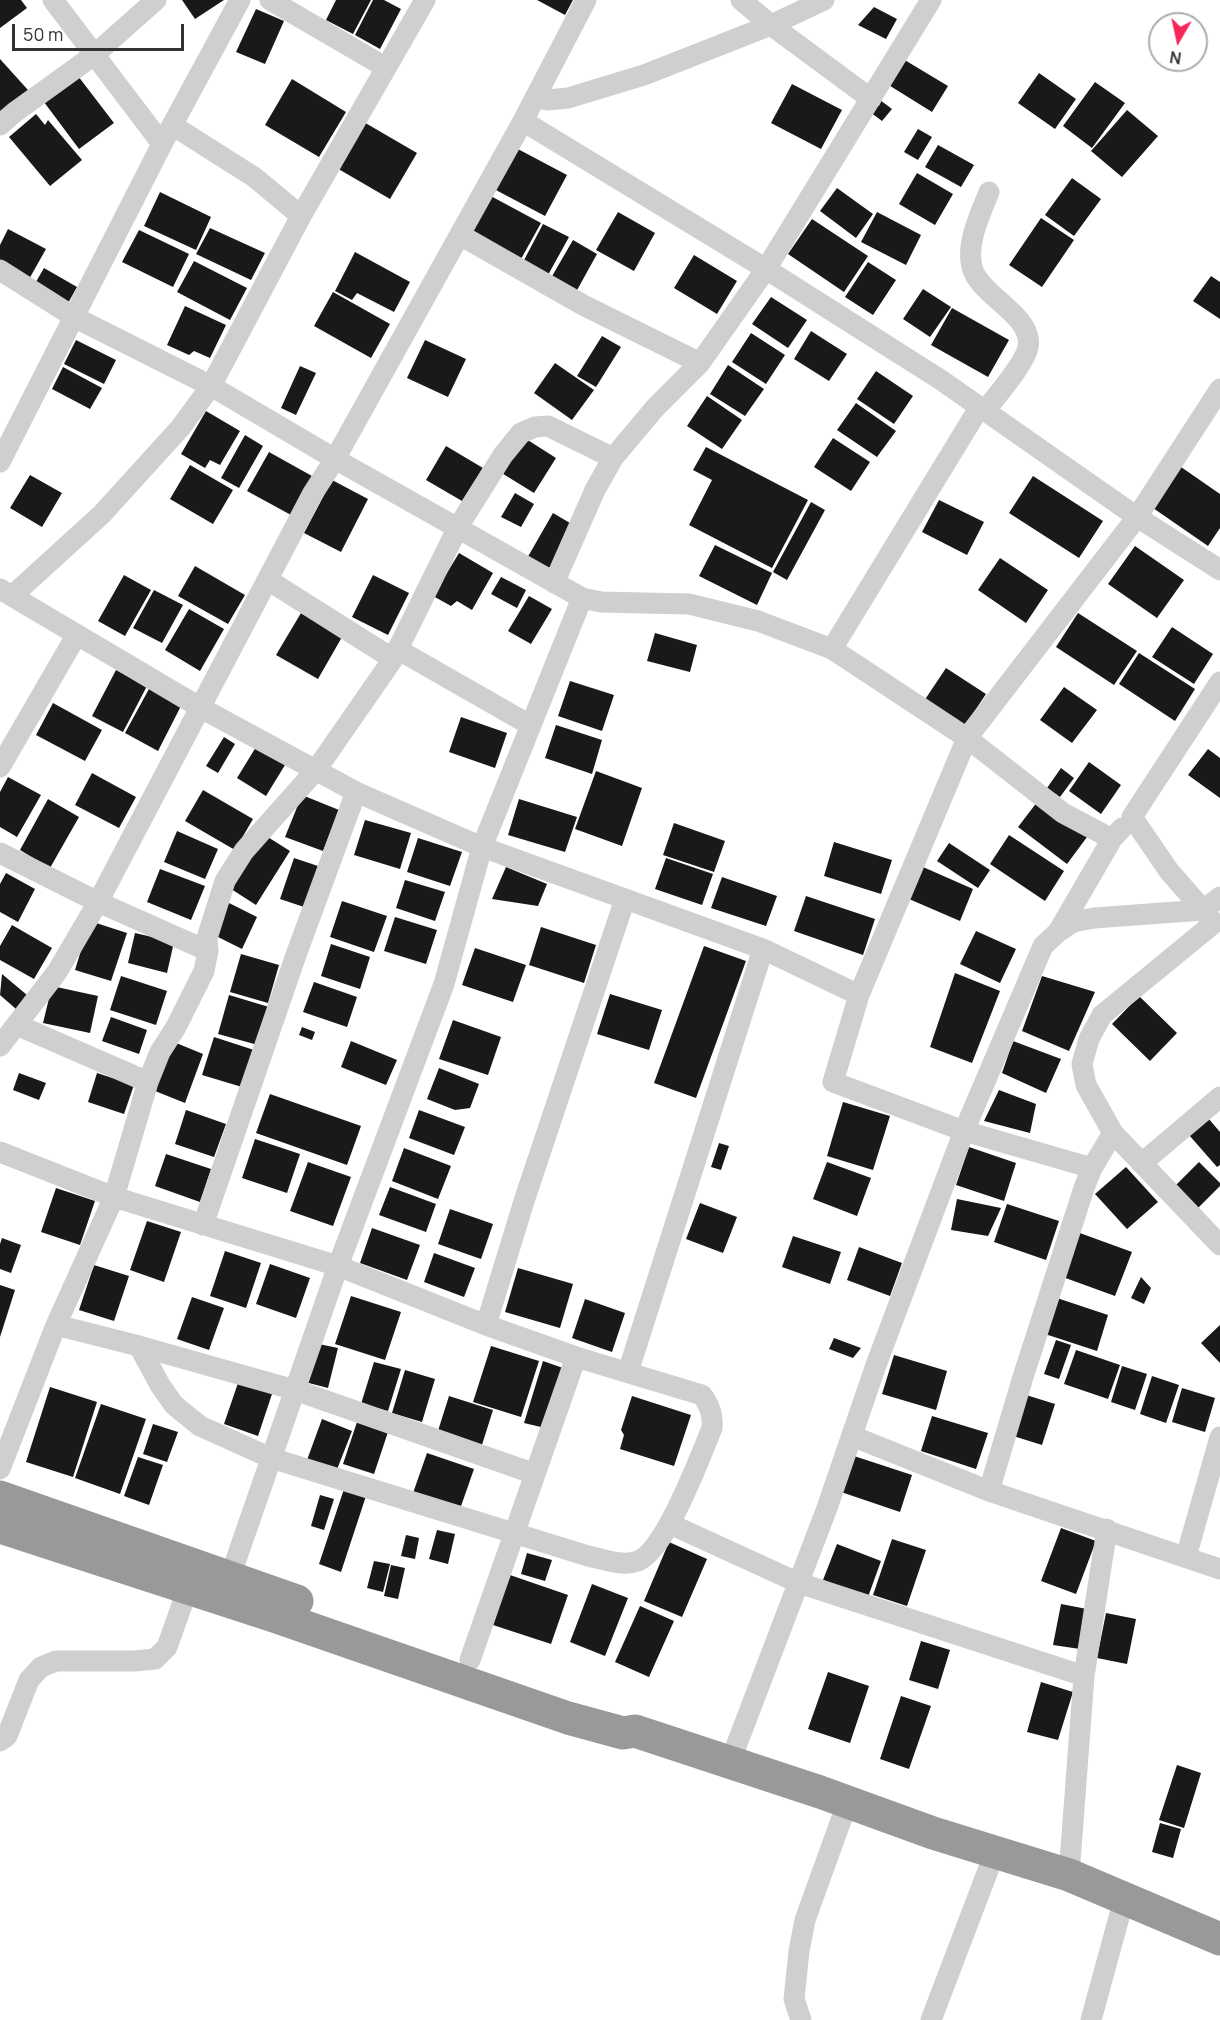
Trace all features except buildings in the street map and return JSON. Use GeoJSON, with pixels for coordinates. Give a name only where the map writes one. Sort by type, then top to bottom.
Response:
{"type":"FeatureCollection","features":[{"type":"Feature","properties":{"kind":"highway"},"geometry":{"type":"LineString","coordinates":[[0,1497],[613,1711],[627,1719],[635,1731]]}},
{"type":"Feature","properties":{"kind":"highway"},"geometry":{"type":"LineString","coordinates":[[0,1527],[188,1588],[568,1718],[622,1733],[635,1731],[848,1802],[933,1833],[1069,1875],[1220,1939]]}},
{"type":"Feature","properties":{"kind":"street"},"geometry":{"type":"LineString","coordinates":[[52,0],[162,144]]}},
{"type":"Feature","properties":{"kind":"street"},"geometry":{"type":"LineString","coordinates":[[0,125],[94,55],[156,0]]}},
{"type":"Feature","properties":{"kind":"street"},"geometry":{"type":"LineString","coordinates":[[0,462],[162,144],[240,0]]}},
{"type":"Feature","properties":{"kind":"street"},"geometry":{"type":"LineString","coordinates":[[270,0],[385,67]]}},
{"type":"Feature","properties":{"kind":"street"},"geometry":{"type":"LineString","coordinates":[[425,0],[301,216],[211,386],[182,427],[102,514],[6,592],[76,636],[201,708],[356,792],[482,847],[764,949],[859,995]]}},
{"type":"Feature","properties":{"kind":"street"},"geometry":{"type":"LineString","coordinates":[[0,1046],[57,972],[98,902],[313,493],[335,459],[536,98],[586,0]]}},
{"type":"Feature","properties":{"kind":"street"},"geometry":{"type":"LineString","coordinates":[[741,0],[871,99]]}},
{"type":"Feature","properties":{"kind":"street"},"geometry":{"type":"LineString","coordinates":[[536,98],[568,99],[644,75],[771,25],[824,0]]}},
{"type":"Feature","properties":{"kind":"street"},"geometry":{"type":"LineString","coordinates":[[554,583],[595,490],[613,458],[655,408],[700,363],[766,269],[931,0]]}},
{"type":"Feature","properties":{"kind":"street"},"geometry":{"type":"LineString","coordinates":[[523,121],[766,269],[931,374],[1137,517],[1220,570]]}},
{"type":"Feature","properties":{"kind":"street"},"geometry":{"type":"LineString","coordinates":[[172,125],[254,177],[301,216]]}},
{"type":"Feature","properties":{"kind":"street"},"geometry":{"type":"LineString","coordinates":[[832,649],[982,410],[1023,361],[1029,346],[1026,331],[1013,314],[977,279],[972,266],[973,235],[988,192]]}},
{"type":"Feature","properties":{"kind":"street"},"geometry":{"type":"LineString","coordinates":[[460,235],[583,304],[700,363]]}},
{"type":"Feature","properties":{"kind":"street"},"geometry":{"type":"LineString","coordinates":[[0,270],[74,317],[211,386],[335,459],[582,598],[601,602],[689,604],[758,621],[832,649],[967,738],[1063,813],[1113,839]]}},
{"type":"Feature","properties":{"kind":"street"},"geometry":{"type":"LineString","coordinates":[[1092,1168],[964,1131],[833,1082],[859,995],[967,738],[1137,517],[1220,389]]}},
{"type":"Feature","properties":{"kind":"street"},"geometry":{"type":"LineString","coordinates":[[0,1469],[56,1325],[114,1197],[148,1083],[160,1052],[176,1027],[204,971],[208,951],[207,938],[225,881],[244,851],[316,770],[395,654],[458,527],[503,455],[521,433],[548,426],[613,458]]}},
{"type":"Feature","properties":{"kind":"street"},"geometry":{"type":"LineString","coordinates":[[268,580],[395,654],[530,725]]}},
{"type":"Feature","properties":{"kind":"street"},"geometry":{"type":"LineString","coordinates":[[230,1577],[338,1266],[444,984],[482,847],[582,598]]}},
{"type":"Feature","properties":{"kind":"street"},"geometry":{"type":"LineString","coordinates":[[0,767],[76,636]]}},
{"type":"Feature","properties":{"kind":"street"},"geometry":{"type":"LineString","coordinates":[[1058,932],[1113,839],[1132,817],[1220,682]]}},
{"type":"Feature","properties":{"kind":"street"},"geometry":{"type":"LineString","coordinates":[[203,1225],[296,955],[356,792]]}},
{"type":"Feature","properties":{"kind":"street"},"geometry":{"type":"LineString","coordinates":[[1132,817],[1169,871],[1214,915]]}},
{"type":"Feature","properties":{"kind":"street"},"geometry":{"type":"LineString","coordinates":[[0,853],[98,902],[208,951]]}},
{"type":"Feature","properties":{"kind":"street"},"geometry":{"type":"LineString","coordinates":[[486,1325],[525,1198],[625,899]]}},
{"type":"Feature","properties":{"kind":"street"},"geometry":{"type":"LineString","coordinates":[[730,1762],[827,1508],[880,1353],[964,1131],[1043,946],[1073,922],[1094,918],[1214,915]]}},
{"type":"Feature","properties":{"kind":"street"},"geometry":{"type":"LineString","coordinates":[[1214,915],[1102,1014],[1089,1039],[1082,1064],[1086,1085],[1113,1133],[1220,1245]]}},
{"type":"Feature","properties":{"kind":"street"},"geometry":{"type":"LineString","coordinates":[[628,1372],[764,949]]}},
{"type":"Feature","properties":{"kind":"street"},"geometry":{"type":"LineString","coordinates":[[17,1025],[148,1083]]}},
{"type":"Feature","properties":{"kind":"street"},"geometry":{"type":"LineString","coordinates":[[1142,1163],[1220,1097]]}},
{"type":"Feature","properties":{"kind":"street"},"geometry":{"type":"LineString","coordinates":[[988,1491],[1092,1168],[1113,1133]]}},
{"type":"Feature","properties":{"kind":"street"},"geometry":{"type":"LineString","coordinates":[[0,1152],[114,1197],[338,1266],[486,1325],[576,1357],[702,1395],[713,1416],[712,1428],[670,1524],[651,1552],[638,1561],[623,1563],[588,1556],[271,1458],[200,1426],[174,1405],[160,1385],[139,1346]]}},
{"type":"Feature","properties":{"kind":"street"},"geometry":{"type":"LineString","coordinates":[[56,1325],[295,1390],[535,1473]]}},
{"type":"Feature","properties":{"kind":"street"},"geometry":{"type":"LineString","coordinates":[[470,1660],[576,1357]]}},
{"type":"Feature","properties":{"kind":"street"},"geometry":{"type":"LineString","coordinates":[[852,1436],[988,1491],[1107,1529],[1220,1569]]}},
{"type":"Feature","properties":{"kind":"street"},"geometry":{"type":"LineString","coordinates":[[1186,1557],[1220,1437]]}},
{"type":"Feature","properties":{"kind":"street"},"geometry":{"type":"LineString","coordinates":[[670,1524],[799,1583],[1084,1676]]}},
{"type":"Feature","properties":{"kind":"street"},"geometry":{"type":"LineString","coordinates":[[1069,1875],[1084,1676],[1107,1529]]}},
{"type":"Feature","properties":{"kind":"street"},"geometry":{"type":"LineString","coordinates":[[0,1741],[7,1736],[29,1680],[41,1667],[56,1661],[155,1659],[167,1647],[188,1588]]}},
{"type":"Feature","properties":{"kind":"street"},"geometry":{"type":"LineString","coordinates":[[801,2020],[794,1999],[798,1951],[805,1920],[848,1802]]}},
{"type":"Feature","properties":{"kind":"street"},"geometry":{"type":"LineString","coordinates":[[931,2020],[995,1852]]}},
{"type":"Feature","properties":{"kind":"street"},"geometry":{"type":"LineString","coordinates":[[1091,2020],[1124,1899]]}}]}
